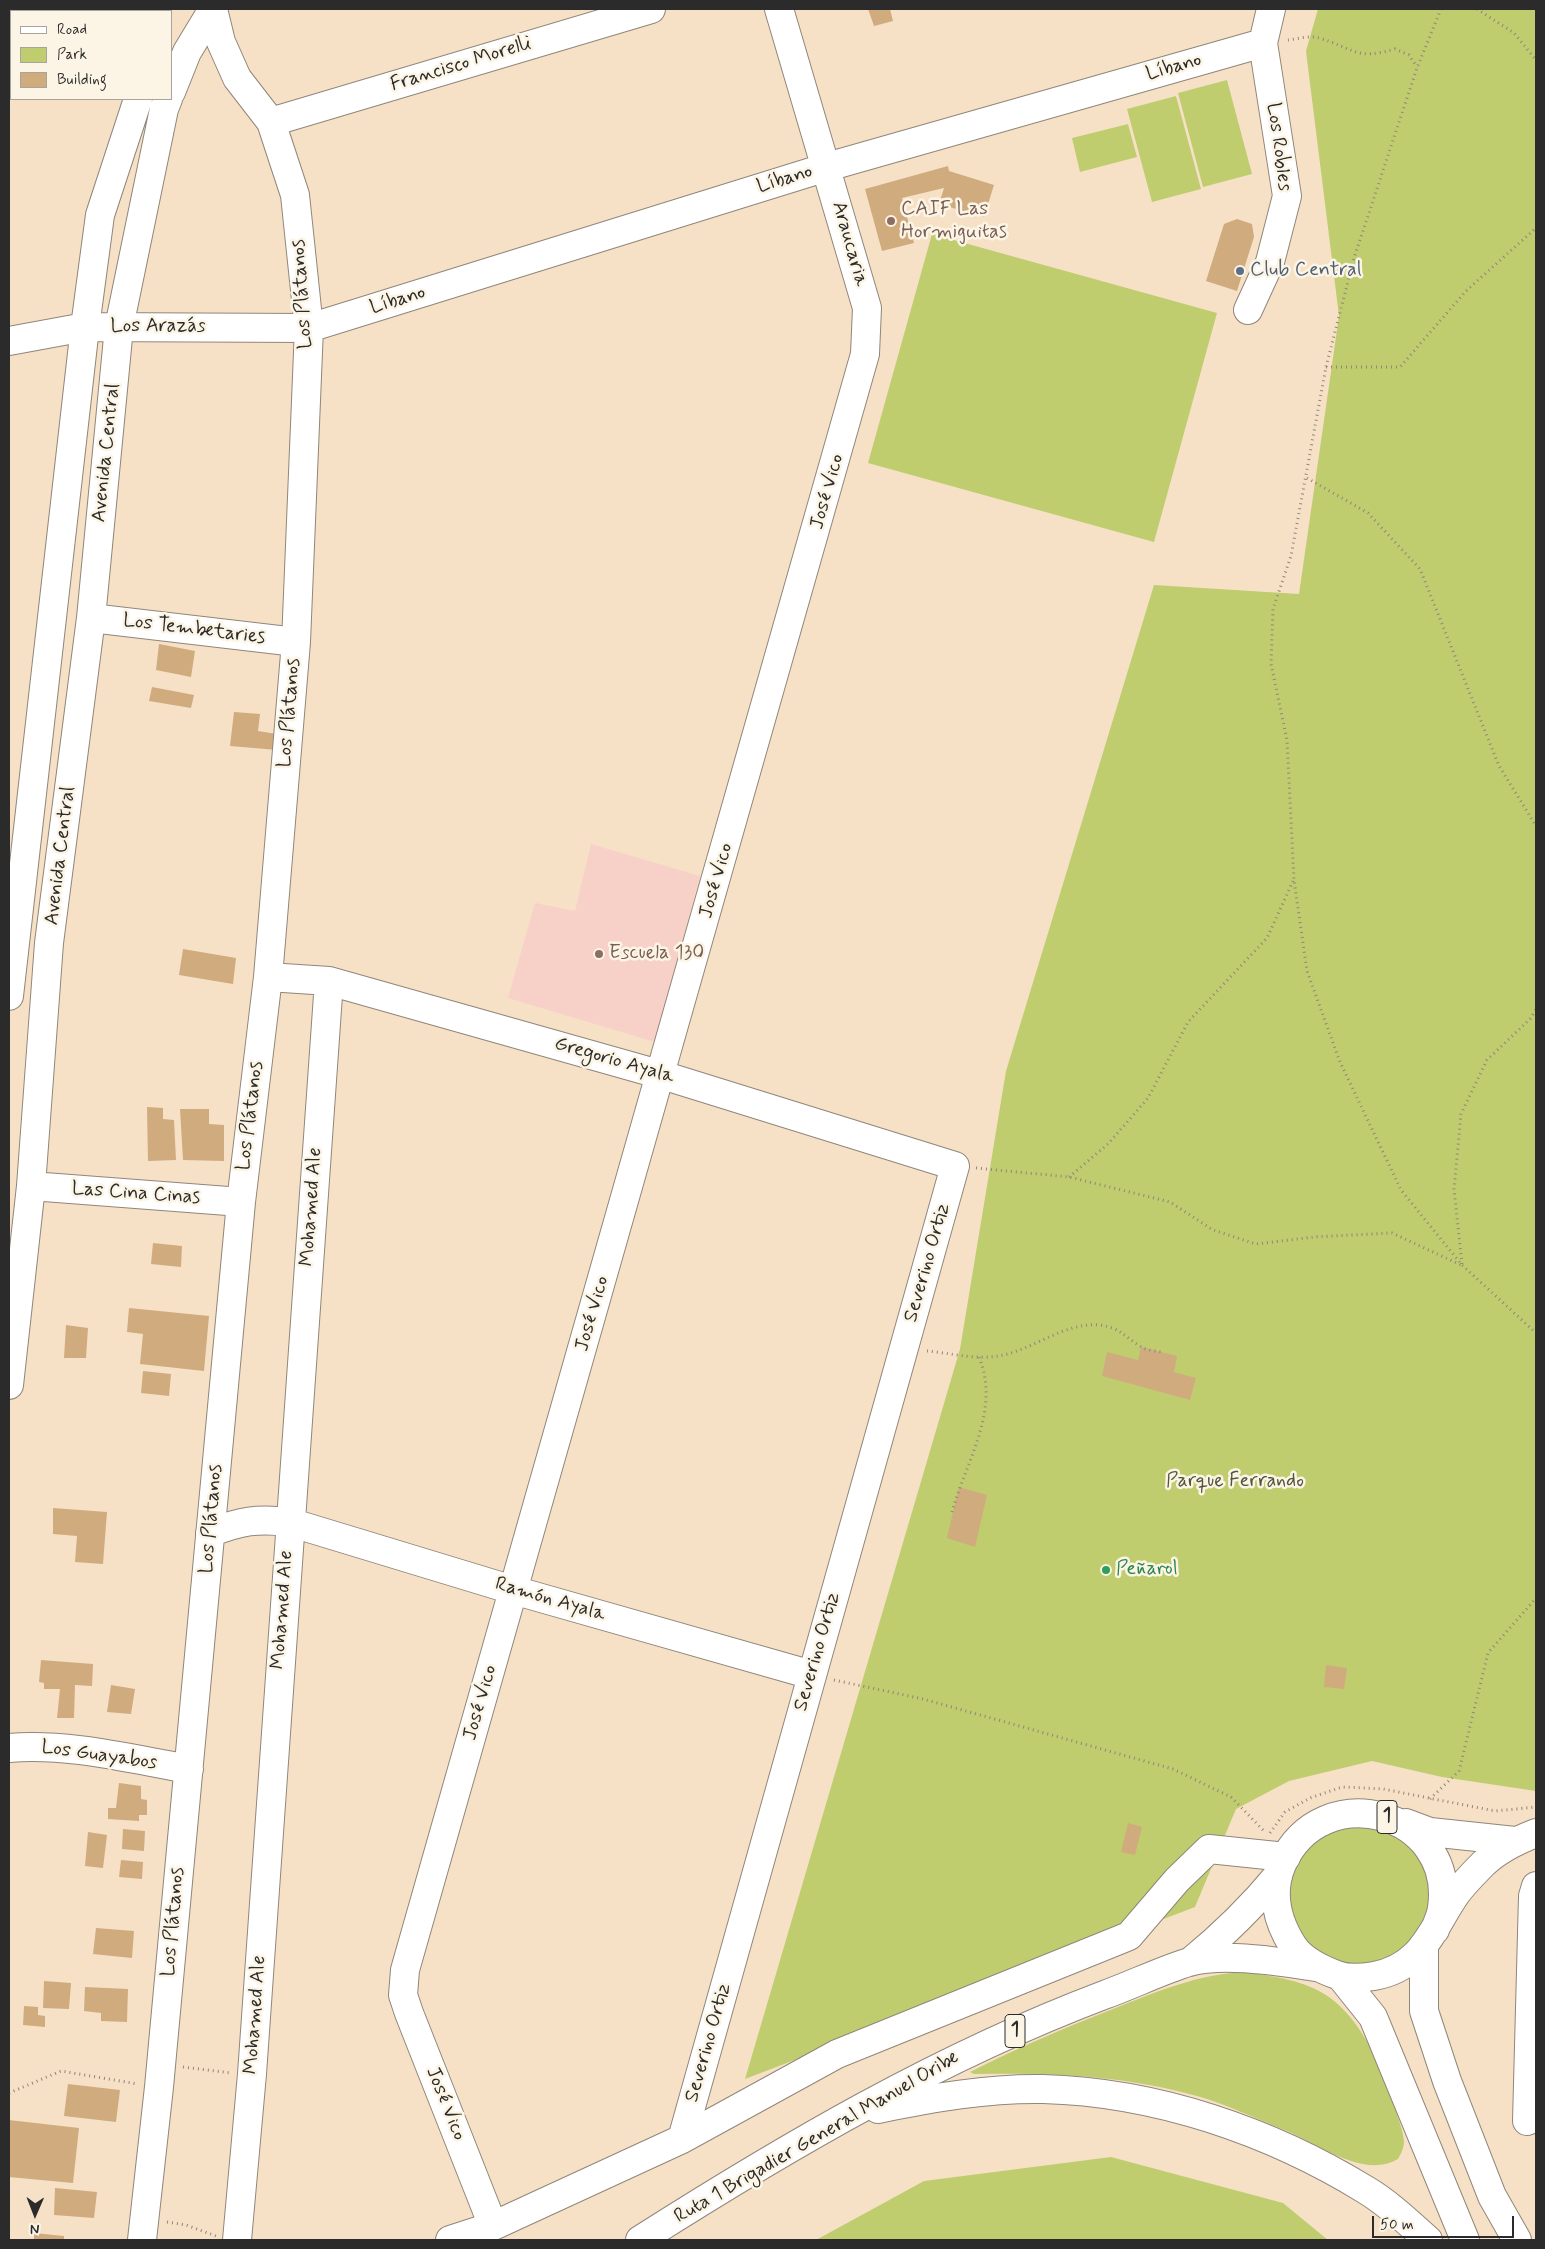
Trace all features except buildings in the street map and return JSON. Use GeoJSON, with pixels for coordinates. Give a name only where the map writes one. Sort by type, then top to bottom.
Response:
{"type":"FeatureCollection","features":[{"type":"Feature","properties":{"kind":"main road","name":"Los Plátanos"},"geometry":{"type":"LineString","coordinates":[[142,2230],[160,2075],[241,1202],[268,977],[296,642],[309,328],[295,196],[272,122],[237,78],[221,42],[213,9]]}},
{"type":"Feature","properties":{"kind":"main road"},"geometry":{"type":"LineString","coordinates":[[172,88],[179,56],[213,9]]}},
{"type":"Feature","properties":{"kind":"main road","name":"Francisco Morelli"},"geometry":{"type":"LineString","coordinates":[[272,122],[651,9]]}},
{"type":"Feature","properties":{"kind":"main road","name":"Araucaria"},"geometry":{"type":"LineString","coordinates":[[779,9],[867,308],[865,354],[856,395]]}},
{"type":"Feature","properties":{"kind":"main road","name":"Los Robles"},"geometry":{"type":"LineString","coordinates":[[1248,310],[1270,262],[1287,196],[1263,43],[1272,9]]}},
{"type":"Feature","properties":{"kind":"main road","name":"Líbano"},"geometry":{"type":"LineString","coordinates":[[309,328],[827,167],[1263,43]]}},
{"type":"Feature","properties":{"kind":"main road","name":"Avenida Central"},"geometry":{"type":"LineString","coordinates":[[9,996],[11,957],[84,327],[100,215],[138,100]]}},
{"type":"Feature","properties":{"kind":"main road","name":"Avenida Central"},"geometry":{"type":"LineString","coordinates":[[9,1385],[31,1186],[50,943],[91,618],[119,327],[164,109],[168,100]]}},
{"type":"Feature","properties":{"kind":"main road","name":"Los Arazás"},"geometry":{"type":"LineString","coordinates":[[9,341],[84,327],[309,328]]}},
{"type":"Feature","properties":{"kind":"main road","name":"José Vico"},"geometry":{"type":"LineString","coordinates":[[494,2226],[403,1995],[405,1970],[856,395]]}},
{"type":"Feature","properties":{"kind":"main road","name":"Los Tembetaries"},"geometry":{"type":"LineString","coordinates":[[91,618],[296,642]]}},
{"type":"Feature","properties":{"kind":"main road"},"geometry":{"type":"LineString","coordinates":[[11,957],[50,943]]}},
{"type":"Feature","properties":{"kind":"main road"},"geometry":{"type":"LineString","coordinates":[[11,957],[47,986]]}},
{"type":"Feature","properties":{"kind":"main road","name":"Gregorio Ayala"},"geometry":{"type":"LineString","coordinates":[[268,977],[329,981],[662,1075],[955,1166]]}},
{"type":"Feature","properties":{"kind":"main road","name":"Mohamed Ale"},"geometry":{"type":"LineString","coordinates":[[228,2239],[252,2074],[329,981]]}},
{"type":"Feature","properties":{"kind":"main road","name":"Severino Ortiz"},"geometry":{"type":"LineString","coordinates":[[682,2139],[955,1166]]}},
{"type":"Feature","properties":{"kind":"main road","name":"Las Cina Cinas"},"geometry":{"type":"LineString","coordinates":[[31,1186],[241,1202]]}},
{"type":"Feature","properties":{"kind":"main road","name":"Ramón Ayala"},"geometry":{"type":"LineString","coordinates":[[210,1533],[246,1521],[264,1518],[290,1522],[513,1590],[812,1675]]}},
{"type":"Feature","properties":{"kind":"main road","name":"Los Guayabos"},"geometry":{"type":"LineString","coordinates":[[9,1748],[28,1746],[82,1751],[188,1769]]}},
{"type":"Feature","properties":{"kind":"main road","name":"1"},"geometry":{"type":"LineString","coordinates":[[1361,1812],[1388,1817],[1430,1832],[1525,1837],[1485,1862],[1457,1894],[1429,1939],[1407,1964],[1386,1974],[1364,1978],[1329,1972],[1294,1948],[1280,1923],[1275,1899],[1282,1866],[1289,1849],[1308,1829],[1333,1816],[1361,1812]]}},
{"type":"Feature","properties":{"kind":"main road","name":"1"},"geometry":{"type":"LineString","coordinates":[[1388,1817],[1409,1828],[1425,1844],[1437,1864],[1442,1886],[1442,1909],[1429,1939]]}},
{"type":"Feature","properties":{"kind":"main road"},"geometry":{"type":"LineString","coordinates":[[450,2240],[494,2226],[682,2139],[837,2054],[1129,1936],[1147,1914],[1201,1857],[1211,1862],[1282,1866]]}},
{"type":"Feature","properties":{"kind":"main road","name":"Ruta 1 Brigadier General Manuel Oribe"},"geometry":{"type":"LineString","coordinates":[[1190,1962],[1222,1936],[1252,1907],[1282,1866]]}},
{"type":"Feature","properties":{"kind":"main road"},"geometry":{"type":"LineString","coordinates":[[1532,2119],[1533,1896],[1536,1886]]}},
{"type":"Feature","properties":{"kind":"main road"},"geometry":{"type":"LineString","coordinates":[[1429,1939],[1424,2011],[1447,2081],[1492,2196],[1516,2240]]}},
{"type":"Feature","properties":{"kind":"main road","name":"Ruta 1 Brigadier General Manuel Oribe"},"geometry":{"type":"LineString","coordinates":[[640,2240],[704,2199],[847,2116],[939,2066],[1035,2022],[1190,1962],[1232,1958],[1274,1960],[1329,1972]]}},
{"type":"Feature","properties":{"kind":"main road"},"geometry":{"type":"LineString","coordinates":[[1329,1972],[1373,2017],[1465,2240]]}},
{"type":"Feature","properties":{"kind":"main road"},"geometry":{"type":"LineString","coordinates":[[847,2116],[936,2097],[1043,2089],[1127,2098],[1175,2108],[1220,2122],[1278,2145],[1368,2190],[1428,2240]]}},
{"type":"Feature","properties":{"kind":"path"},"geometry":{"type":"LineString","coordinates":[[1441,9],[1417,68],[1354,258],[1326,367],[1307,478],[1290,556],[1273,609],[1271,664],[1286,740],[1294,880],[1307,971],[1340,1062],[1401,1190],[1462,1265],[1536,1333]]}},
{"type":"Feature","properties":{"kind":"path"},"geometry":{"type":"LineString","coordinates":[[1477,9],[1514,33],[1536,60]]}},
{"type":"Feature","properties":{"kind":"path"},"geometry":{"type":"LineString","coordinates":[[1263,43],[1317,37],[1356,53],[1376,55],[1395,49],[1409,55],[1417,68]]}},
{"type":"Feature","properties":{"kind":"path"},"geometry":{"type":"LineString","coordinates":[[1326,367],[1400,366],[1466,292],[1536,228]]}},
{"type":"Feature","properties":{"kind":"path"},"geometry":{"type":"LineString","coordinates":[[1307,478],[1368,513],[1420,569],[1499,766],[1536,826]]}},
{"type":"Feature","properties":{"kind":"path"},"geometry":{"type":"LineString","coordinates":[[1069,1177],[1108,1144],[1148,1098],[1188,1022],[1267,938],[1294,880]]}},
{"type":"Feature","properties":{"kind":"path"},"geometry":{"type":"LineString","coordinates":[[1462,1265],[1454,1189],[1461,1114],[1487,1060],[1531,1018],[1536,1010]]}},
{"type":"Feature","properties":{"kind":"path"},"geometry":{"type":"LineString","coordinates":[[955,1166],[1069,1177],[1170,1202],[1213,1230],[1256,1244],[1314,1237],[1392,1233],[1462,1265]]}},
{"type":"Feature","properties":{"kind":"path"},"geometry":{"type":"LineString","coordinates":[[905,1346],[979,1357],[1002,1356],[1080,1326],[1101,1325],[1125,1333],[1141,1347],[1162,1352]]}},
{"type":"Feature","properties":{"kind":"path"},"geometry":{"type":"LineString","coordinates":[[952,1512],[984,1418],[988,1392],[986,1373],[979,1357]]}},
{"type":"Feature","properties":{"kind":"path"},"geometry":{"type":"LineString","coordinates":[[1430,1798],[1460,1771],[1488,1653],[1536,1598]]}},
{"type":"Feature","properties":{"kind":"path"},"geometry":{"type":"LineString","coordinates":[[812,1675],[922,1699],[1173,1769],[1231,1797],[1268,1836]]}},
{"type":"Feature","properties":{"kind":"path"},"geometry":{"type":"LineString","coordinates":[[9,2093],[61,2071],[160,2075],[214,2072],[252,2074]]}},
{"type":"Feature","properties":{"kind":"path"},"geometry":{"type":"LineString","coordinates":[[142,2230],[186,2225],[228,2239]]}},
{"type":"Feature","properties":{"kind":"shaded area","name":"Escuela 130"},"geometry":{"type":"Polygon","coordinates":[[[591,844],[700,876],[655,1042],[508,998],[535,903],[575,911],[591,844]]]}},
{"type":"Feature","properties":{"kind":"green space"},"geometry":{"type":"Polygon","coordinates":[[[9,9],[41,9],[10,10],[9,81],[9,9]]]}},
{"type":"Feature","properties":{"kind":"green space","name":"Parque Ferrando"},"geometry":{"type":"Polygon","coordinates":[[[1318,9],[1536,9],[1536,1791],[1442,1777],[1372,1761],[1289,1781],[1236,1809],[1195,1907],[745,2079],[960,1349],[1006,1071],[1154,585],[1299,594],[1339,316],[1306,51],[1318,9]]]}},
{"type":"Feature","properties":{"kind":"green space"},"geometry":{"type":"Polygon","coordinates":[[[1227,80],[1252,174],[1203,187],[1178,93],[1227,80]]]}},
{"type":"Feature","properties":{"kind":"green space"},"geometry":{"type":"Polygon","coordinates":[[[1176,96],[1201,189],[1152,202],[1127,109],[1176,96]]]}},
{"type":"Feature","properties":{"kind":"green space"},"geometry":{"type":"Polygon","coordinates":[[[1128,124],[1137,157],[1080,172],[1072,138],[1128,124]]]}},
{"type":"Feature","properties":{"kind":"green space"},"geometry":{"type":"Polygon","coordinates":[[[932,234],[1217,313],[1154,542],[868,463],[932,234]]]}},
{"type":"Feature","properties":{"kind":"green space"},"geometry":{"type":"Polygon","coordinates":[[[1359,1825],[1373,1826],[1386,1830],[1399,1837],[1409,1846],[1418,1856],[1425,1869],[1429,1882],[1429,1910],[1425,1923],[1418,1936],[1409,1946],[1399,1955],[1386,1962],[1373,1966],[1359,1967],[1345,1966],[1332,1962],[1319,1955],[1309,1946],[1300,1936],[1293,1923],[1289,1910],[1288,1896],[1289,1882],[1293,1869],[1300,1856],[1309,1846],[1319,1837],[1332,1830],[1345,1826],[1359,1825]]]}},
{"type":"Feature","properties":{"kind":"green space"},"geometry":{"type":"Polygon","coordinates":[[[1244,1972],[1266,1975],[1310,1986],[1329,1997],[1352,2020],[1371,2048],[1396,2111],[1404,2141],[1398,2159],[1384,2164],[1370,2165],[1355,2162],[1229,2107],[1208,2099],[1169,2089],[1086,2077],[1031,2074],[974,2074],[970,2072],[1059,2031],[1161,1990],[1210,1976],[1244,1972]]]}},
{"type":"Feature","properties":{"kind":"green space"},"geometry":{"type":"Polygon","coordinates":[[[1111,2157],[1283,2203],[1328,2240],[816,2240],[924,2181],[1111,2157]]]}},
{"type":"Feature","properties":{"kind":"place","name":"CAIF Las Hormiguitas"},"geometry":{"type":"Point","coordinates":[891,221]}},
{"type":"Feature","properties":{"kind":"place","name":"Club Central"},"geometry":{"type":"Point","coordinates":[1240,271]}},
{"type":"Feature","properties":{"kind":"place","name":"Escuela 130"},"geometry":{"type":"Point","coordinates":[599,954]}},
{"type":"Feature","properties":{"kind":"place","name":"Peñarol"},"geometry":{"type":"Point","coordinates":[1106,1570]}}]}
